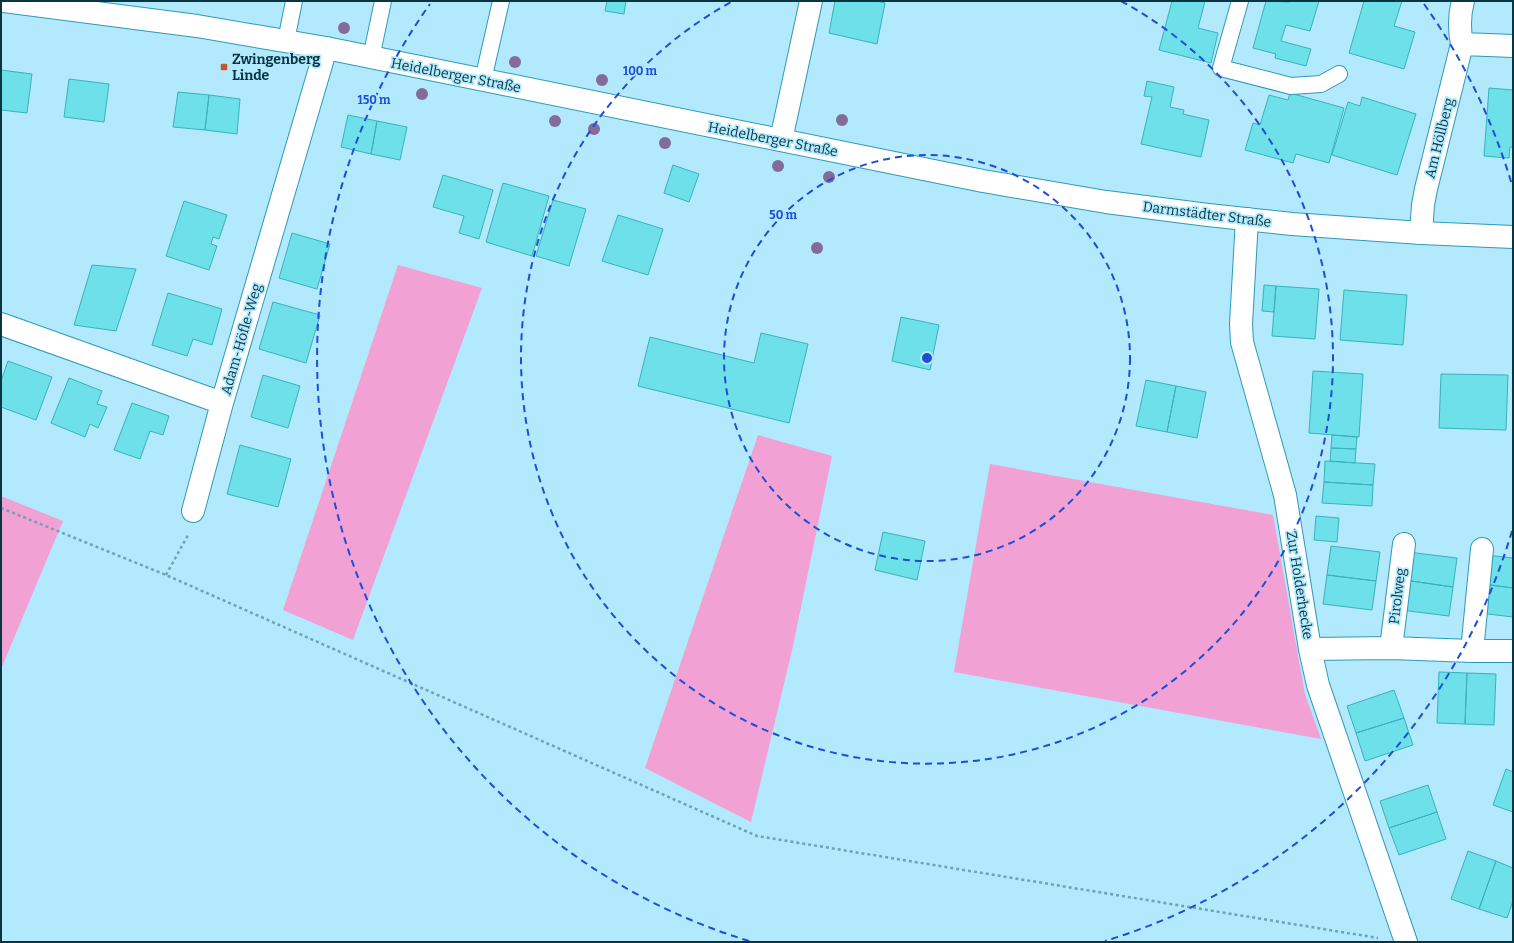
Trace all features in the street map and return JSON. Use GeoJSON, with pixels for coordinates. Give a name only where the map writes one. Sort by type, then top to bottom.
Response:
{"type":"FeatureCollection","features":[{"type":"Feature","properties":{"kind":"street","name":"Heidelberger Straße"},"geometry":{"type":"LineString","coordinates":[[4,1],[150,19],[326,48],[904,165]]}},
{"type":"Feature","properties":{"kind":"street"},"geometry":{"type":"LineString","coordinates":[[781,140],[811,1]]}},
{"type":"Feature","properties":{"kind":"street","name":"Am Höllberg"},"geometry":{"type":"LineString","coordinates":[[1421,233],[1423,204],[1426,189],[1462,44],[1459,30],[1460,15],[1464,1]]}},
{"type":"Feature","properties":{"kind":"street"},"geometry":{"type":"LineString","coordinates":[[1462,44],[1513,46]]}},
{"type":"Feature","properties":{"kind":"street","name":"Adam-Höfle-Weg"},"geometry":{"type":"LineString","coordinates":[[1,324],[222,403],[326,48]]}},
{"type":"Feature","properties":{"kind":"street","name":"Darmstädter Straße"},"geometry":{"type":"LineString","coordinates":[[904,165],[983,181],[1106,202],[1247,219],[1339,228],[1513,237]]}},
{"type":"Feature","properties":{"kind":"street","name":"Zur Holderhecke"},"geometry":{"type":"LineString","coordinates":[[1247,219],[1241,324],[1242,342],[1285,496],[1310,649],[1318,685],[1406,942]]}},
{"type":"Feature","properties":{"kind":"street"},"geometry":{"type":"LineString","coordinates":[[193,510],[222,403]]}},
{"type":"Feature","properties":{"kind":"street","name":"Pirolweg"},"geometry":{"type":"LineString","coordinates":[[1391,648],[1404,544]]}},
{"type":"Feature","properties":{"kind":"street"},"geometry":{"type":"LineString","coordinates":[[1472,651],[1482,550]]}},
{"type":"Feature","properties":{"kind":"street"},"geometry":{"type":"LineString","coordinates":[[1310,649],[1391,648],[1513,651]]}},
{"type":"Feature","properties":{"kind":"lane"},"geometry":{"type":"LineString","coordinates":[[286,41],[294,1]]}},
{"type":"Feature","properties":{"kind":"lane"},"geometry":{"type":"LineString","coordinates":[[371,58],[383,1]]}},
{"type":"Feature","properties":{"kind":"lane"},"geometry":{"type":"LineString","coordinates":[[483,80],[501,1]]}},
{"type":"Feature","properties":{"kind":"lane"},"geometry":{"type":"LineString","coordinates":[[1240,1],[1221,68],[1291,86],[1321,84],[1339,74]]}},
{"type":"Feature","properties":{"kind":"path"},"geometry":{"type":"LineString","coordinates":[[1,508],[166,575],[757,836],[1381,938]]}},
{"type":"Feature","properties":{"kind":"path"},"geometry":{"type":"LineString","coordinates":[[166,575],[190,530],[193,510]]}},
{"type":"Feature","properties":{"kind":"shaded area"},"geometry":{"type":"Polygon","coordinates":[[[398,265],[482,288],[353,640],[283,610],[398,265]]]}},
{"type":"Feature","properties":{"kind":"shaded area"},"geometry":{"type":"Polygon","coordinates":[[[758,435],[832,456],[793,646],[751,822],[645,768],[758,435]]]}},
{"type":"Feature","properties":{"kind":"shaded area"},"geometry":{"type":"Polygon","coordinates":[[[990,464],[1273,515],[1305,694],[1321,739],[954,672],[990,464]]]}},
{"type":"Feature","properties":{"kind":"shaded area"},"geometry":{"type":"Polygon","coordinates":[[[1,496],[63,521],[1,669],[1,496]]]}},
{"type":"Feature","properties":{"kind":"building"},"geometry":{"type":"Polygon","coordinates":[[[607,1],[626,1],[624,14],[605,11],[607,1]]]}},
{"type":"Feature","properties":{"kind":"building"},"geometry":{"type":"Polygon","coordinates":[[[835,1],[877,1],[885,3],[877,44],[829,33],[835,1]]]}},
{"type":"Feature","properties":{"kind":"building"},"geometry":{"type":"Polygon","coordinates":[[[1172,1],[1205,1],[1198,28],[1218,33],[1211,63],[1159,50],[1172,1]]]}},
{"type":"Feature","properties":{"kind":"building"},"geometry":{"type":"Polygon","coordinates":[[[1266,1],[1319,1],[1310,31],[1286,25],[1281,41],[1311,49],[1306,66],[1275,58],[1276,54],[1253,48],[1266,1]]]}},
{"type":"Feature","properties":{"kind":"building"},"geometry":{"type":"Polygon","coordinates":[[[1364,1],[1402,1],[1394,26],[1415,32],[1404,69],[1349,53],[1364,1]]]}},
{"type":"Feature","properties":{"kind":"building"},"geometry":{"type":"Polygon","coordinates":[[[1,70],[32,74],[27,113],[1,110],[1,70]]]}},
{"type":"Feature","properties":{"kind":"building"},"geometry":{"type":"Polygon","coordinates":[[[69,79],[109,84],[104,122],[64,117],[69,79]]]}},
{"type":"Feature","properties":{"kind":"building"},"geometry":{"type":"Polygon","coordinates":[[[1147,81],[1174,87],[1170,107],[1184,110],[1183,114],[1209,120],[1201,157],[1141,144],[1152,97],[1144,96],[1147,81]]]}},
{"type":"Feature","properties":{"kind":"building"},"geometry":{"type":"Polygon","coordinates":[[[1489,88],[1513,90],[1513,147],[1510,147],[1509,158],[1484,156],[1489,88]]]}},
{"type":"Feature","properties":{"kind":"building"},"geometry":{"type":"Polygon","coordinates":[[[178,92],[209,95],[205,130],[173,127],[178,92]]]}},
{"type":"Feature","properties":{"kind":"building"},"geometry":{"type":"Polygon","coordinates":[[[1290,93],[1344,108],[1329,163],[1296,154],[1293,163],[1245,150],[1253,123],[1260,125],[1269,95],[1288,100],[1290,93]]]}},
{"type":"Feature","properties":{"kind":"building"},"geometry":{"type":"Polygon","coordinates":[[[209,95],[240,99],[237,134],[205,130],[209,95]]]}},
{"type":"Feature","properties":{"kind":"building"},"geometry":{"type":"Polygon","coordinates":[[[1362,97],[1416,114],[1397,175],[1332,155],[1348,102],[1360,106],[1362,97]]]}},
{"type":"Feature","properties":{"kind":"building"},"geometry":{"type":"Polygon","coordinates":[[[348,115],[377,121],[371,154],[341,147],[348,115]]]}},
{"type":"Feature","properties":{"kind":"building"},"geometry":{"type":"Polygon","coordinates":[[[377,121],[407,127],[400,160],[371,154],[377,121]]]}},
{"type":"Feature","properties":{"kind":"building"},"geometry":{"type":"Polygon","coordinates":[[[673,165],[699,174],[689,202],[664,193],[673,165]]]}},
{"type":"Feature","properties":{"kind":"building"},"geometry":{"type":"Polygon","coordinates":[[[443,175],[493,190],[479,239],[459,233],[464,216],[433,207],[443,175]]]}},
{"type":"Feature","properties":{"kind":"building"},"geometry":{"type":"Polygon","coordinates":[[[503,183],[549,196],[532,256],[486,242],[503,183]]]}},
{"type":"Feature","properties":{"kind":"building"},"geometry":{"type":"Polygon","coordinates":[[[553,200],[586,209],[569,266],[536,256],[553,200]]]}},
{"type":"Feature","properties":{"kind":"building"},"geometry":{"type":"Polygon","coordinates":[[[184,201],[227,215],[219,239],[213,237],[211,244],[217,246],[209,270],[166,256],[184,201]]]}},
{"type":"Feature","properties":{"kind":"building"},"geometry":{"type":"Polygon","coordinates":[[[618,215],[663,229],[648,275],[602,261],[618,215]]]}},
{"type":"Feature","properties":{"kind":"building"},"geometry":{"type":"Polygon","coordinates":[[[292,233],[330,244],[317,289],[279,278],[292,233]]]}},
{"type":"Feature","properties":{"kind":"building"},"geometry":{"type":"Polygon","coordinates":[[[92,265],[136,269],[116,331],[74,325],[92,265]]]}},
{"type":"Feature","properties":{"kind":"building"},"geometry":{"type":"Polygon","coordinates":[[[1264,285],[1276,286],[1274,312],[1262,311],[1264,285]]]}},
{"type":"Feature","properties":{"kind":"building"},"geometry":{"type":"Polygon","coordinates":[[[1276,286],[1319,289],[1315,339],[1272,336],[1276,286]]]}},
{"type":"Feature","properties":{"kind":"building"},"geometry":{"type":"Polygon","coordinates":[[[1344,290],[1407,295],[1403,345],[1340,340],[1344,290]]]}},
{"type":"Feature","properties":{"kind":"building"},"geometry":{"type":"Polygon","coordinates":[[[168,293],[222,309],[212,345],[193,339],[187,356],[152,345],[168,293]]]}},
{"type":"Feature","properties":{"kind":"building"},"geometry":{"type":"Polygon","coordinates":[[[273,302],[320,315],[306,363],[259,349],[273,302]]]}},
{"type":"Feature","properties":{"kind":"building"},"geometry":{"type":"Polygon","coordinates":[[[901,317],[939,325],[930,370],[892,361],[901,317]]]}},
{"type":"Feature","properties":{"kind":"building"},"geometry":{"type":"Polygon","coordinates":[[[761,333],[808,344],[789,423],[638,386],[650,337],[754,363],[761,333]]]}},
{"type":"Feature","properties":{"kind":"building"},"geometry":{"type":"Polygon","coordinates":[[[8,361],[52,377],[36,420],[1,407],[1,381],[8,361]]]}},
{"type":"Feature","properties":{"kind":"building"},"geometry":{"type":"Polygon","coordinates":[[[1313,371],[1363,374],[1359,437],[1309,433],[1313,371]]]}},
{"type":"Feature","properties":{"kind":"building"},"geometry":{"type":"Polygon","coordinates":[[[1441,374],[1508,375],[1506,430],[1439,428],[1441,374]]]}},
{"type":"Feature","properties":{"kind":"building"},"geometry":{"type":"Polygon","coordinates":[[[263,375],[300,386],[288,428],[251,417],[263,375]]]}},
{"type":"Feature","properties":{"kind":"building"},"geometry":{"type":"Polygon","coordinates":[[[69,378],[102,391],[97,404],[107,407],[98,428],[90,424],[85,437],[51,423],[69,378]]]}},
{"type":"Feature","properties":{"kind":"building"},"geometry":{"type":"Polygon","coordinates":[[[1146,380],[1176,386],[1167,432],[1136,426],[1146,380]]]}},
{"type":"Feature","properties":{"kind":"building"},"geometry":{"type":"Polygon","coordinates":[[[1176,386],[1206,392],[1197,438],[1167,432],[1176,386]]]}},
{"type":"Feature","properties":{"kind":"building"},"geometry":{"type":"Polygon","coordinates":[[[132,403],[169,416],[163,435],[150,431],[140,459],[114,450],[132,403]]]}},
{"type":"Feature","properties":{"kind":"building"},"geometry":{"type":"Polygon","coordinates":[[[1332,435],[1357,437],[1356,449],[1331,448],[1332,435]]]}},
{"type":"Feature","properties":{"kind":"building"},"geometry":{"type":"Polygon","coordinates":[[[240,445],[291,459],[278,507],[227,494],[240,445]]]}},
{"type":"Feature","properties":{"kind":"building"},"geometry":{"type":"Polygon","coordinates":[[[1331,448],[1356,449],[1355,463],[1330,461],[1331,448]]]}},
{"type":"Feature","properties":{"kind":"building"},"geometry":{"type":"Polygon","coordinates":[[[1325,461],[1375,464],[1373,485],[1324,482],[1325,461]]]}},
{"type":"Feature","properties":{"kind":"building"},"geometry":{"type":"Polygon","coordinates":[[[1324,482],[1373,485],[1372,506],[1322,503],[1324,482]]]}},
{"type":"Feature","properties":{"kind":"building"},"geometry":{"type":"Polygon","coordinates":[[[1316,516],[1339,518],[1337,542],[1314,540],[1316,516]]]}},
{"type":"Feature","properties":{"kind":"building"},"geometry":{"type":"Polygon","coordinates":[[[883,532],[925,541],[917,580],[875,570],[883,532]]]}},
{"type":"Feature","properties":{"kind":"building"},"geometry":{"type":"Polygon","coordinates":[[[1331,546],[1380,552],[1376,581],[1327,575],[1331,546]]]}},
{"type":"Feature","properties":{"kind":"building"},"geometry":{"type":"Polygon","coordinates":[[[1408,552],[1457,558],[1453,587],[1404,580],[1408,552]]]}},
{"type":"Feature","properties":{"kind":"building"},"geometry":{"type":"Polygon","coordinates":[[[1487,555],[1513,558],[1513,588],[1483,584],[1487,555]]]}},
{"type":"Feature","properties":{"kind":"building"},"geometry":{"type":"Polygon","coordinates":[[[1327,575],[1376,581],[1372,610],[1323,604],[1327,575]]]}},
{"type":"Feature","properties":{"kind":"building"},"geometry":{"type":"Polygon","coordinates":[[[1404,580],[1453,587],[1449,616],[1401,610],[1404,580]]]}},
{"type":"Feature","properties":{"kind":"building"},"geometry":{"type":"Polygon","coordinates":[[[1483,584],[1513,588],[1513,617],[1479,613],[1483,584]]]}},
{"type":"Feature","properties":{"kind":"building"},"geometry":{"type":"Polygon","coordinates":[[[1439,672],[1467,673],[1465,724],[1437,723],[1439,672]]]}},
{"type":"Feature","properties":{"kind":"building"},"geometry":{"type":"Polygon","coordinates":[[[1467,673],[1496,674],[1494,725],[1465,724],[1467,673]]]}},
{"type":"Feature","properties":{"kind":"building"},"geometry":{"type":"Polygon","coordinates":[[[1394,690],[1404,718],[1356,733],[1347,706],[1394,690]]]}},
{"type":"Feature","properties":{"kind":"building"},"geometry":{"type":"Polygon","coordinates":[[[1404,718],[1413,745],[1365,761],[1356,733],[1404,718]]]}},
{"type":"Feature","properties":{"kind":"building"},"geometry":{"type":"Polygon","coordinates":[[[1506,769],[1513,772],[1513,812],[1493,805],[1506,769]]]}},
{"type":"Feature","properties":{"kind":"building"},"geometry":{"type":"Polygon","coordinates":[[[1428,785],[1437,812],[1389,828],[1380,801],[1428,785]]]}},
{"type":"Feature","properties":{"kind":"building"},"geometry":{"type":"Polygon","coordinates":[[[1437,812],[1446,839],[1399,855],[1389,828],[1437,812]]]}},
{"type":"Feature","properties":{"kind":"building"},"geometry":{"type":"Polygon","coordinates":[[[1468,851],[1496,861],[1479,909],[1451,899],[1468,851]]]}},
{"type":"Feature","properties":{"kind":"building"},"geometry":{"type":"Polygon","coordinates":[[[1496,861],[1513,868],[1513,901],[1507,918],[1479,909],[1496,861]]]}},
{"type":"Feature","properties":{"kind":"place","name":"Zwingenberg Linde"},"geometry":{"type":"Point","coordinates":[224,67]}}]}
